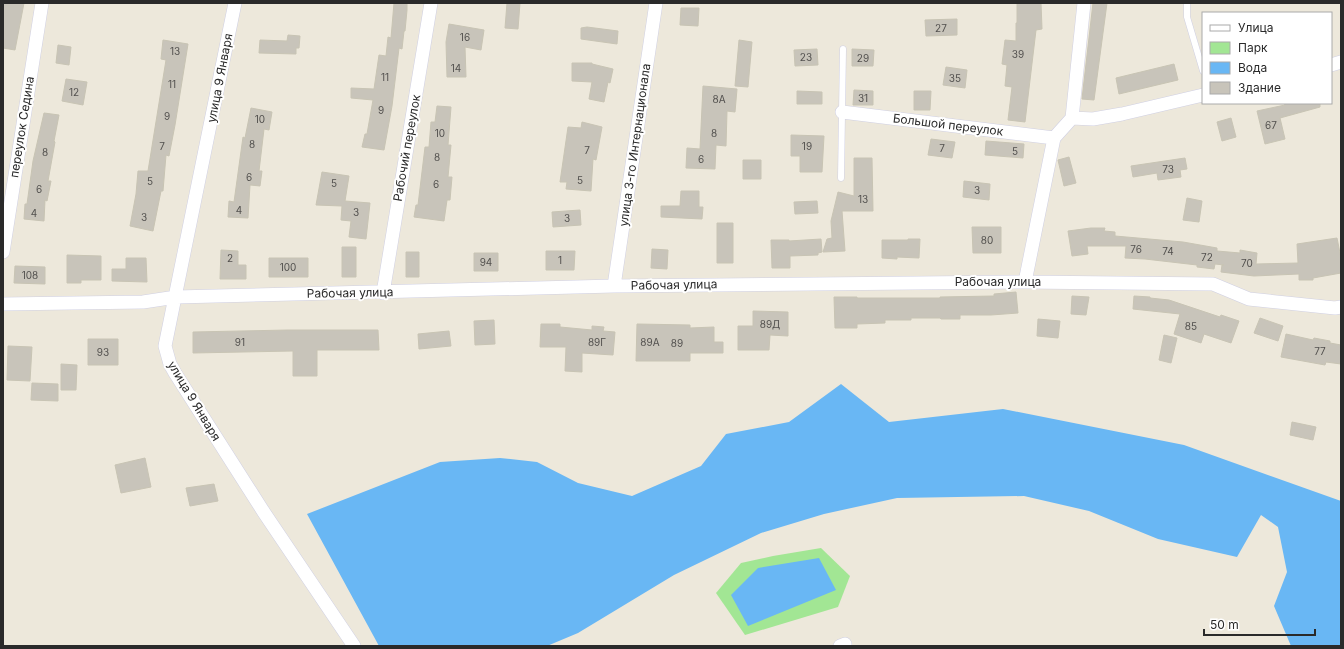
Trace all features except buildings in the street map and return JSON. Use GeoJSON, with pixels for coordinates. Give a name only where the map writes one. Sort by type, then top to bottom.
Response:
{"type":"FeatureCollection","features":[{"type":"Feature","properties":{"kind":"street","name":"переулок Седина"},"geometry":{"type":"LineString","coordinates":[[3,252],[42,3]]}},
{"type":"Feature","properties":{"kind":"street","name":"улица 9 Января"},"geometry":{"type":"LineString","coordinates":[[235,3],[165,346],[170,364],[263,511],[354,646]]}},
{"type":"Feature","properties":{"kind":"street","name":"Рабочий переулок"},"geometry":{"type":"LineString","coordinates":[[383,293],[431,3]]}},
{"type":"Feature","properties":{"kind":"street","name":"улица 3-го Интернационала"},"geometry":{"type":"LineString","coordinates":[[614,286],[656,3]]}},
{"type":"Feature","properties":{"kind":"street"},"geometry":{"type":"LineString","coordinates":[[1025,282],[1054,138],[1072,118],[1084,3]]}},
{"type":"Feature","properties":{"kind":"street"},"geometry":{"type":"LineString","coordinates":[[1072,118],[1094,119],[1202,95]]}},
{"type":"Feature","properties":{"kind":"street","name":"Большой переулок"},"geometry":{"type":"LineString","coordinates":[[842,112],[1054,138]]}},
{"type":"Feature","properties":{"kind":"street","name":"Рабочая улица"},"geometry":{"type":"LineString","coordinates":[[3,304],[143,302],[176,297],[614,286],[1025,282],[1213,284],[1249,299],[1335,308],[1341,307]]}},
{"type":"Feature","properties":{"kind":"street"},"geometry":{"type":"LineString","coordinates":[[840,646],[845,644],[845,646]]}},
{"type":"Feature","properties":{"kind":"lane"},"geometry":{"type":"LineString","coordinates":[[1186,3],[1187,16],[1202,68]]}},
{"type":"Feature","properties":{"kind":"lane"},"geometry":{"type":"LineString","coordinates":[[841,178],[843,49]]}},
{"type":"Feature","properties":{"kind":"green space"},"geometry":{"type":"Polygon","coordinates":[[[821,548],[850,576],[838,607],[745,635],[716,593],[741,563],[821,548]]]}},
{"type":"Feature","properties":{"kind":"water"},"geometry":{"type":"Polygon","coordinates":[[[841,384],[889,422],[1003,409],[1184,445],[1341,501],[1341,646],[1291,646],[1274,606],[1287,572],[1278,527],[1261,515],[1237,557],[1158,539],[1089,511],[1024,496],[897,498],[824,514],[761,533],[674,575],[578,633],[547,646],[379,646],[307,514],[440,462],[500,458],[537,462],[578,483],[632,496],[701,466],[726,434],[789,422],[841,384]]]}},
{"type":"Feature","properties":{"kind":"water"},"geometry":{"type":"Polygon","coordinates":[[[819,558],[836,590],[748,626],[731,595],[758,568],[819,558]]]}}]}
